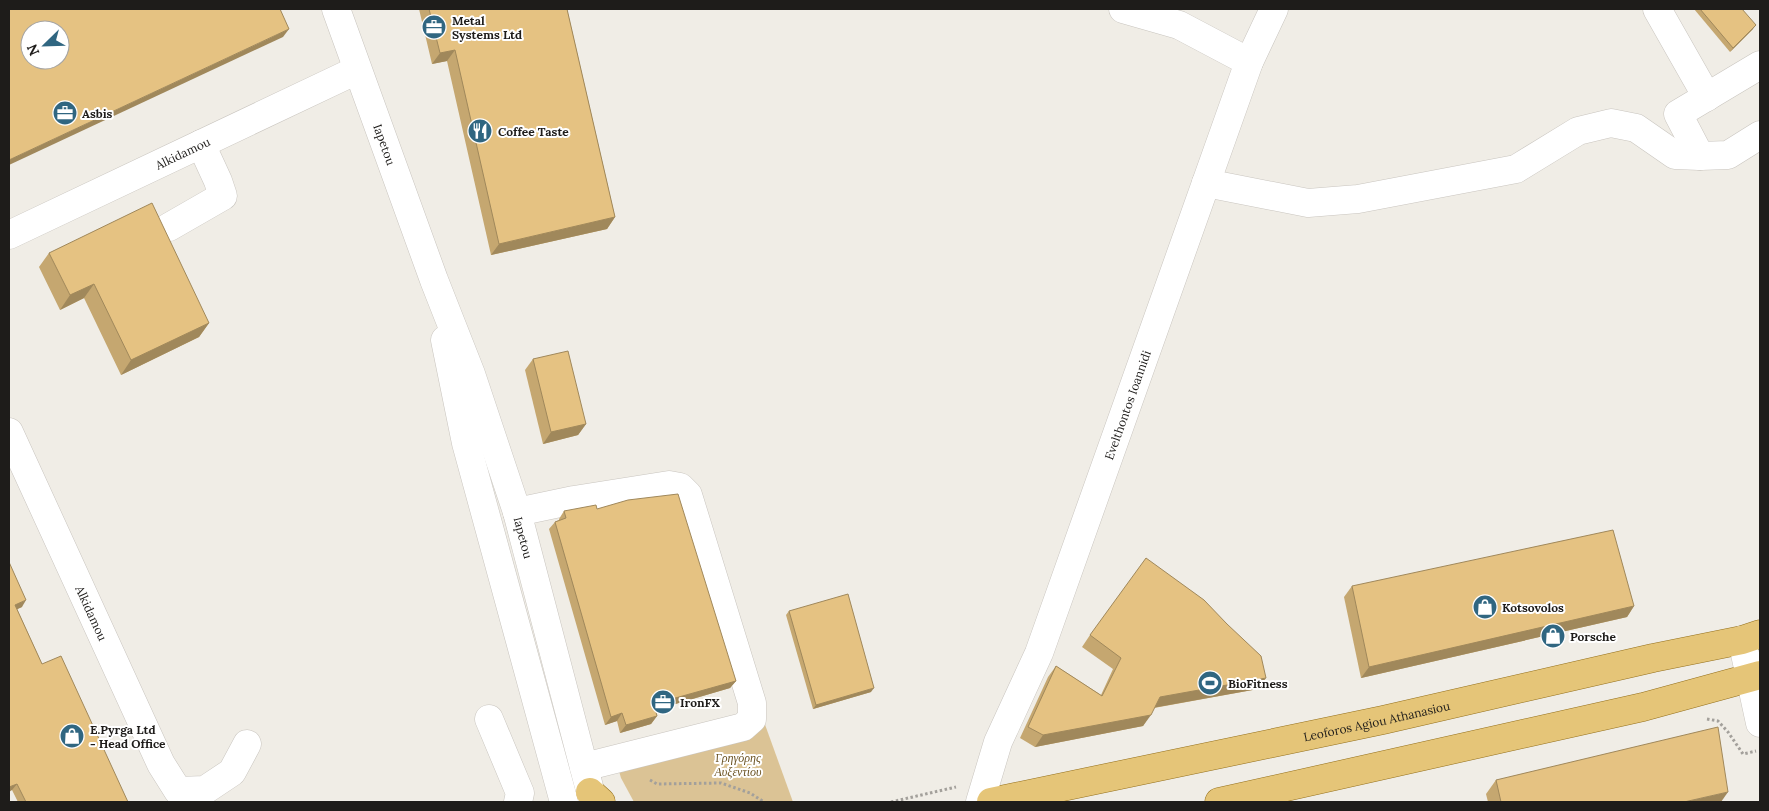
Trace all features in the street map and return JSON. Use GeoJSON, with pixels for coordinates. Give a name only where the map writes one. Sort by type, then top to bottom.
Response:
{"type":"FeatureCollection","features":[{"type":"Feature","properties":{"kind":"main road","name":"Leoforos Agiou Athanasiou"},"geometry":{"type":"LineString","coordinates":[[991,802],[1384,720],[1751,637]]}},
{"type":"Feature","properties":{"kind":"main road"},"geometry":{"type":"LineString","coordinates":[[1219,802],[1643,707],[1756,677]]}},
{"type":"Feature","properties":{"kind":"street","name":"Iapetou"},"geometry":{"type":"LineString","coordinates":[[336,9],[434,280],[471,374],[517,512],[592,791]]}},
{"type":"Feature","properties":{"kind":"street"},"geometry":{"type":"LineString","coordinates":[[1123,9],[1179,25],[1249,62]]}},
{"type":"Feature","properties":{"kind":"street","name":"Evelthontos Ioannidi"},"geometry":{"type":"LineString","coordinates":[[980,802],[998,742],[1039,653],[1249,62],[1274,9]]}},
{"type":"Feature","properties":{"kind":"street"},"geometry":{"type":"LineString","coordinates":[[1657,9],[1707,98]]}},
{"type":"Feature","properties":{"kind":"street"},"geometry":{"type":"LineString","coordinates":[[1700,156],[1678,114],[1760,65]]}},
{"type":"Feature","properties":{"kind":"street","name":"Alkidamou"},"geometry":{"type":"LineString","coordinates":[[9,235],[357,70]]}},
{"type":"Feature","properties":{"kind":"street"},"geometry":{"type":"LineString","coordinates":[[1206,183],[1308,203],[1358,199],[1516,169],[1578,131],[1611,123],[1636,128],[1675,155],[1728,155],[1760,134]]}},
{"type":"Feature","properties":{"kind":"street"},"geometry":{"type":"LineString","coordinates":[[169,226],[223,196],[201,144]]}},
{"type":"Feature","properties":{"kind":"street","name":"Iapetou"},"geometry":{"type":"LineString","coordinates":[[434,280],[466,444],[564,802]]}},
{"type":"Feature","properties":{"kind":"street","name":"Alkidamou"},"geometry":{"type":"LineString","coordinates":[[9,432],[161,764],[178,791],[206,790],[232,772],[247,744]]}},
{"type":"Feature","properties":{"kind":"street"},"geometry":{"type":"LineString","coordinates":[[517,512],[574,500],[660,486],[680,487],[688,495],[752,703],[752,719],[742,727],[592,791]]}},
{"type":"Feature","properties":{"kind":"street"},"geometry":{"type":"LineString","coordinates":[[1751,637],[1760,723]]}},
{"type":"Feature","properties":{"kind":"street"},"geometry":{"type":"LineString","coordinates":[[489,719],[520,793],[518,802]]}},
{"type":"Feature","properties":{"kind":"path"},"geometry":{"type":"LineString","coordinates":[[645,776],[657,784],[721,783],[750,793],[764,802]]}},
{"type":"Feature","properties":{"kind":"green space","name":"Γρηγόρης Αυξεντίου"},"geometry":{"type":"Polygon","coordinates":[[[763,719],[793,802],[634,802],[621,778],[614,754],[763,719]]]}},
{"type":"Feature","properties":{"kind":"building","name":"Asbis"},"geometry":{"type":"Polygon","coordinates":[[[9,9],[280,9],[289,29],[9,160],[9,9]]]}},
{"type":"Feature","properties":{"kind":"building"},"geometry":{"type":"Polygon","coordinates":[[[429,9],[567,9],[615,217],[499,244],[455,50],[440,53],[429,9]]]}},
{"type":"Feature","properties":{"kind":"building"},"geometry":{"type":"Polygon","coordinates":[[[1700,9],[1742,9],[1756,25],[1733,48],[1700,9]]]}},
{"type":"Feature","properties":{"kind":"building"},"geometry":{"type":"Polygon","coordinates":[[[152,203],[209,323],[131,360],[94,284],[70,295],[49,253],[152,203]]]}},
{"type":"Feature","properties":{"kind":"building"},"geometry":{"type":"Polygon","coordinates":[[[568,351],[586,424],[551,432],[533,359],[568,351]]]}},
{"type":"Feature","properties":{"kind":"building"},"geometry":{"type":"Polygon","coordinates":[[[678,494],[736,681],[654,704],[657,716],[626,725],[622,713],[611,717],[555,522],[566,518],[564,511],[596,505],[597,509],[628,500],[678,494]]]}},
{"type":"Feature","properties":{"kind":"building","name":"Kotsovolos"},"geometry":{"type":"Polygon","coordinates":[[[1613,530],[1634,606],[1369,667],[1352,586],[1613,530]]]}},
{"type":"Feature","properties":{"kind":"building"},"geometry":{"type":"Polygon","coordinates":[[[1146,558],[1204,600],[1261,656],[1266,678],[1160,697],[1151,715],[1043,735],[1028,727],[1056,666],[1102,696],[1121,658],[1090,635],[1146,558]]]}},
{"type":"Feature","properties":{"kind":"building","name":"E.Pyrga Ltd - Head Office"},"geometry":{"type":"Polygon","coordinates":[[[9,562],[26,600],[15,605],[42,664],[61,656],[128,802],[26,802],[17,784],[9,787],[9,562]]]}},
{"type":"Feature","properties":{"kind":"building"},"geometry":{"type":"Polygon","coordinates":[[[848,594],[874,688],[816,705],[789,611],[848,594]]]}},
{"type":"Feature","properties":{"kind":"building"},"geometry":{"type":"Polygon","coordinates":[[[1718,727],[1728,792],[1684,802],[1501,802],[1496,780],[1718,727]]]}},
{"type":"Feature","properties":{"kind":"place","name":"Metal Systems Ltd"},"geometry":{"type":"Point","coordinates":[434,27]}},
{"type":"Feature","properties":{"kind":"place","name":"Asbis"},"geometry":{"type":"Point","coordinates":[65,113]}},
{"type":"Feature","properties":{"kind":"place","name":"Coffee Taste"},"geometry":{"type":"Point","coordinates":[480,131]}},
{"type":"Feature","properties":{"kind":"place","name":"Kotsovolos"},"geometry":{"type":"Point","coordinates":[1485,607]}},
{"type":"Feature","properties":{"kind":"place","name":"Porsche"},"geometry":{"type":"Point","coordinates":[1553,636]}},
{"type":"Feature","properties":{"kind":"place","name":"BioFitness"},"geometry":{"type":"Point","coordinates":[1210,683]}},
{"type":"Feature","properties":{"kind":"place","name":"IronFX"},"geometry":{"type":"Point","coordinates":[663,702]}},
{"type":"Feature","properties":{"kind":"place","name":"E.Pyrga Ltd - Head Office"},"geometry":{"type":"Point","coordinates":[72,736]}}]}
